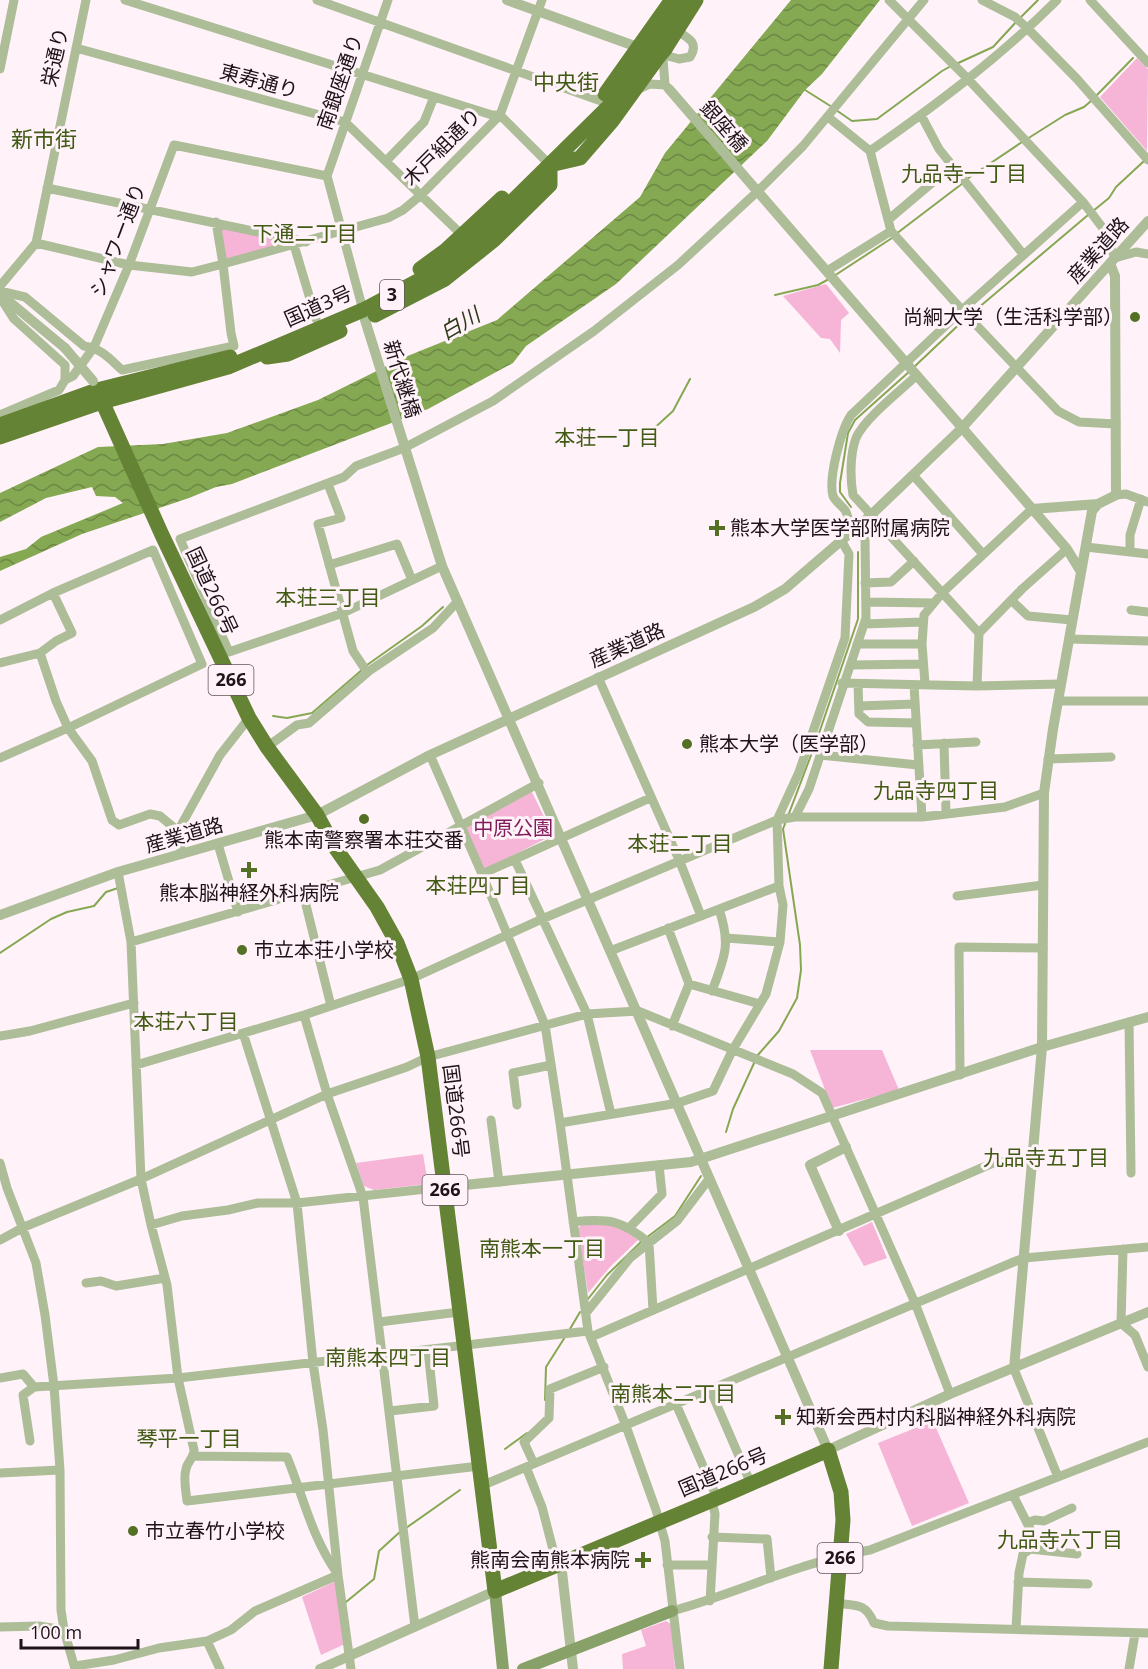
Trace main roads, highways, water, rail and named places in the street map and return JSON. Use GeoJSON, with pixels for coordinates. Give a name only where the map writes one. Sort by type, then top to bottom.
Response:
{"type":"FeatureCollection","features":[{"type":"Feature","properties":{"kind":"highway","name":"3"},"geometry":{"type":"LineString","coordinates":[[547,162],[580,158],[635,91],[655,52],[677,31],[696,0]]}},
{"type":"Feature","properties":{"kind":"highway","name":"国道3号"},"geometry":{"type":"LineString","coordinates":[[0,416],[224,358],[316,319],[363,310],[446,250],[610,105],[655,52],[678,1]]}},
{"type":"Feature","properties":{"kind":"highway","name":"国道3号"},"geometry":{"type":"LineString","coordinates":[[0,436],[97,391],[179,382],[228,367],[363,310],[423,278],[464,249],[547,162],[601,101],[655,52]]}},
{"type":"Feature","properties":{"kind":"highway","name":"国道266号"},"geometry":{"type":"LineString","coordinates":[[97,391],[249,718],[267,747],[317,815],[334,846],[397,943],[411,980],[428,1057],[495,1591],[828,1450],[842,1492],[843,1520],[831,1669]]}},
{"type":"Feature","properties":{"kind":"main road"},"geometry":{"type":"LineString","coordinates":[[495,1591],[503,1669]]}},
{"type":"Feature","properties":{"kind":"main road"},"geometry":{"type":"LineString","coordinates":[[523,1669],[672,1611]]}},
{"type":"Feature","properties":{"kind":"water"},"geometry":{"type":"Polygon","coordinates":[[[791,0],[880,0],[822,74],[805,90],[767,141],[616,284],[526,346],[513,363],[428,409],[232,484],[216,487],[82,534],[0,571],[0,557],[26,549],[41,537],[123,503],[115,497],[96,496],[92,487],[46,498],[0,522],[0,493],[98,447],[163,444],[227,433],[318,400],[405,357],[497,320],[640,197],[665,153],[791,0]]]}},
{"type":"Feature","properties":{"kind":"waterway"},"geometry":{"type":"LineString","coordinates":[[1021,17],[1038,0]]}},
{"type":"Feature","properties":{"kind":"waterway"},"geometry":{"type":"LineString","coordinates":[[956,64],[993,47],[1017,21]]}},
{"type":"Feature","properties":{"kind":"waterway"},"geometry":{"type":"LineString","coordinates":[[1095,97],[1133,58]]}},
{"type":"Feature","properties":{"kind":"waterway"},"geometry":{"type":"LineString","coordinates":[[836,110],[852,121],[877,119],[951,66]]}},
{"type":"Feature","properties":{"kind":"waterway"},"geometry":{"type":"LineString","coordinates":[[805,90],[832,107]]}},
{"type":"Feature","properties":{"kind":"waterway"},"geometry":{"type":"LineString","coordinates":[[1027,139],[1091,101]]}},
{"type":"Feature","properties":{"kind":"waterway"},"geometry":{"type":"LineString","coordinates":[[967,179],[1022,142]]}},
{"type":"Feature","properties":{"kind":"waterway"},"geometry":{"type":"LineString","coordinates":[[1093,211],[1109,198],[1116,187],[1144,161]]}},
{"type":"Feature","properties":{"kind":"waterway"},"geometry":{"type":"LineString","coordinates":[[896,234],[963,183]]}},
{"type":"Feature","properties":{"kind":"waterway"},"geometry":{"type":"LineString","coordinates":[[971,314],[1088,215]]}},
{"type":"Feature","properties":{"kind":"waterway"},"geometry":{"type":"LineString","coordinates":[[834,276],[892,238]]}},
{"type":"Feature","properties":{"kind":"waterway"},"geometry":{"type":"LineString","coordinates":[[775,295],[818,285],[829,279]]}},
{"type":"Feature","properties":{"kind":"waterway"},"geometry":{"type":"LineString","coordinates":[[914,367],[967,317]]}},
{"type":"Feature","properties":{"kind":"waterway"},"geometry":{"type":"LineString","coordinates":[[851,507],[840,492],[848,433],[855,420],[910,371]]}},
{"type":"Feature","properties":{"kind":"waterway"},"geometry":{"type":"LineString","coordinates":[[649,433],[673,411],[690,379]]}},
{"type":"Feature","properties":{"kind":"waterway"},"geometry":{"type":"LineString","coordinates":[[788,816],[858,619],[858,552]]}},
{"type":"Feature","properties":{"kind":"waterway"},"geometry":{"type":"LineString","coordinates":[[367,665],[422,626],[443,607]]}},
{"type":"Feature","properties":{"kind":"waterway"},"geometry":{"type":"LineString","coordinates":[[273,716],[287,718],[312,713],[363,669]]}},
{"type":"Feature","properties":{"kind":"waterway"},"geometry":{"type":"LineString","coordinates":[[757,1056],[779,1031],[797,998],[801,970],[800,945],[783,829],[786,821]]}},
{"type":"Feature","properties":{"kind":"waterway"},"geometry":{"type":"LineString","coordinates":[[0,953],[51,919],[67,912],[94,906],[106,892],[118,888]]}},
{"type":"Feature","properties":{"kind":"waterway"},"geometry":{"type":"LineString","coordinates":[[726,1132],[733,1109],[755,1061]]}},
{"type":"Feature","properties":{"kind":"waterway"},"geometry":{"type":"LineString","coordinates":[[646,1238],[675,1216],[701,1176]]}},
{"type":"Feature","properties":{"kind":"waterway"},"geometry":{"type":"LineString","coordinates":[[588,1299],[607,1275],[642,1241]]}},
{"type":"Feature","properties":{"kind":"waterway"},"geometry":{"type":"LineString","coordinates":[[570,1329],[580,1312]]}},
{"type":"Feature","properties":{"kind":"waterway"},"geometry":{"type":"LineString","coordinates":[[545,1400],[546,1367],[565,1337]]}},
{"type":"Feature","properties":{"kind":"waterway"},"geometry":{"type":"LineString","coordinates":[[505,1449],[527,1433]]}},
{"type":"Feature","properties":{"kind":"waterway"},"geometry":{"type":"LineString","coordinates":[[406,1528],[460,1490]]}},
{"type":"Feature","properties":{"kind":"waterway"},"geometry":{"type":"LineString","coordinates":[[346,1602],[374,1579],[379,1551],[401,1531]]}},
{"type":"Feature","properties":{"kind":"place","name":"尚絅大学（生活科学部）"},"geometry":{"type":"Point","coordinates":[1135,317]}},
{"type":"Feature","properties":{"kind":"place","name":"熊本大学医学部附属病院"},"geometry":{"type":"Point","coordinates":[717,528]}},
{"type":"Feature","properties":{"kind":"place","name":"熊本大学（医学部）"},"geometry":{"type":"Point","coordinates":[687,744]}},
{"type":"Feature","properties":{"kind":"place","name":"熊本南警察署本荘交番"},"geometry":{"type":"Point","coordinates":[364,819]}},
{"type":"Feature","properties":{"kind":"place","name":"熊本脳神経外科病院"},"geometry":{"type":"Point","coordinates":[249,870]}},
{"type":"Feature","properties":{"kind":"place","name":"市立本荘小学校"},"geometry":{"type":"Point","coordinates":[242,950]}},
{"type":"Feature","properties":{"kind":"place","name":"知新会西村内科脳神経外科病院"},"geometry":{"type":"Point","coordinates":[783,1417]}},
{"type":"Feature","properties":{"kind":"place","name":"市立春竹小学校"},"geometry":{"type":"Point","coordinates":[133,1531]}},
{"type":"Feature","properties":{"kind":"place","name":"熊南会南熊本病院"},"geometry":{"type":"Point","coordinates":[643,1560]}},
{"type":"Feature","properties":{"kind":"district","name":"中央街"},"geometry":{"type":"Point","coordinates":[566,82]}},
{"type":"Feature","properties":{"kind":"district","name":"新市街"},"geometry":{"type":"Point","coordinates":[44,139]}},
{"type":"Feature","properties":{"kind":"district","name":"九品寺一丁目"},"geometry":{"type":"Point","coordinates":[964,174]}},
{"type":"Feature","properties":{"kind":"district","name":"下通二丁目"},"geometry":{"type":"Point","coordinates":[305,234]}},
{"type":"Feature","properties":{"kind":"district","name":"本荘一丁目"},"geometry":{"type":"Point","coordinates":[607,438]}},
{"type":"Feature","properties":{"kind":"district","name":"本荘三丁目"},"geometry":{"type":"Point","coordinates":[328,598]}},
{"type":"Feature","properties":{"kind":"district","name":"九品寺四丁目"},"geometry":{"type":"Point","coordinates":[936,791]}},
{"type":"Feature","properties":{"kind":"district","name":"本荘二丁目"},"geometry":{"type":"Point","coordinates":[680,844]}},
{"type":"Feature","properties":{"kind":"district","name":"本荘四丁目"},"geometry":{"type":"Point","coordinates":[478,886]}},
{"type":"Feature","properties":{"kind":"district","name":"本荘六丁目"},"geometry":{"type":"Point","coordinates":[186,1022]}},
{"type":"Feature","properties":{"kind":"district","name":"九品寺五丁目"},"geometry":{"type":"Point","coordinates":[1046,1158]}},
{"type":"Feature","properties":{"kind":"district","name":"南熊本一丁目"},"geometry":{"type":"Point","coordinates":[542,1249]}},
{"type":"Feature","properties":{"kind":"district","name":"南熊本四丁目"},"geometry":{"type":"Point","coordinates":[388,1358]}},
{"type":"Feature","properties":{"kind":"district","name":"南熊本二丁目"},"geometry":{"type":"Point","coordinates":[673,1394]}},
{"type":"Feature","properties":{"kind":"district","name":"琴平一丁目"},"geometry":{"type":"Point","coordinates":[189,1439]}},
{"type":"Feature","properties":{"kind":"district","name":"九品寺六丁目"},"geometry":{"type":"Point","coordinates":[1060,1540]}},
{"type":"Feature","properties":{"kind":"water label","name":"白川"},"geometry":{"type":"Point","coordinates":[460,324]}},
{"type":"Feature","properties":{"kind":"park label","name":"中原公園"},"geometry":{"type":"Point","coordinates":[513,828]}}]}
